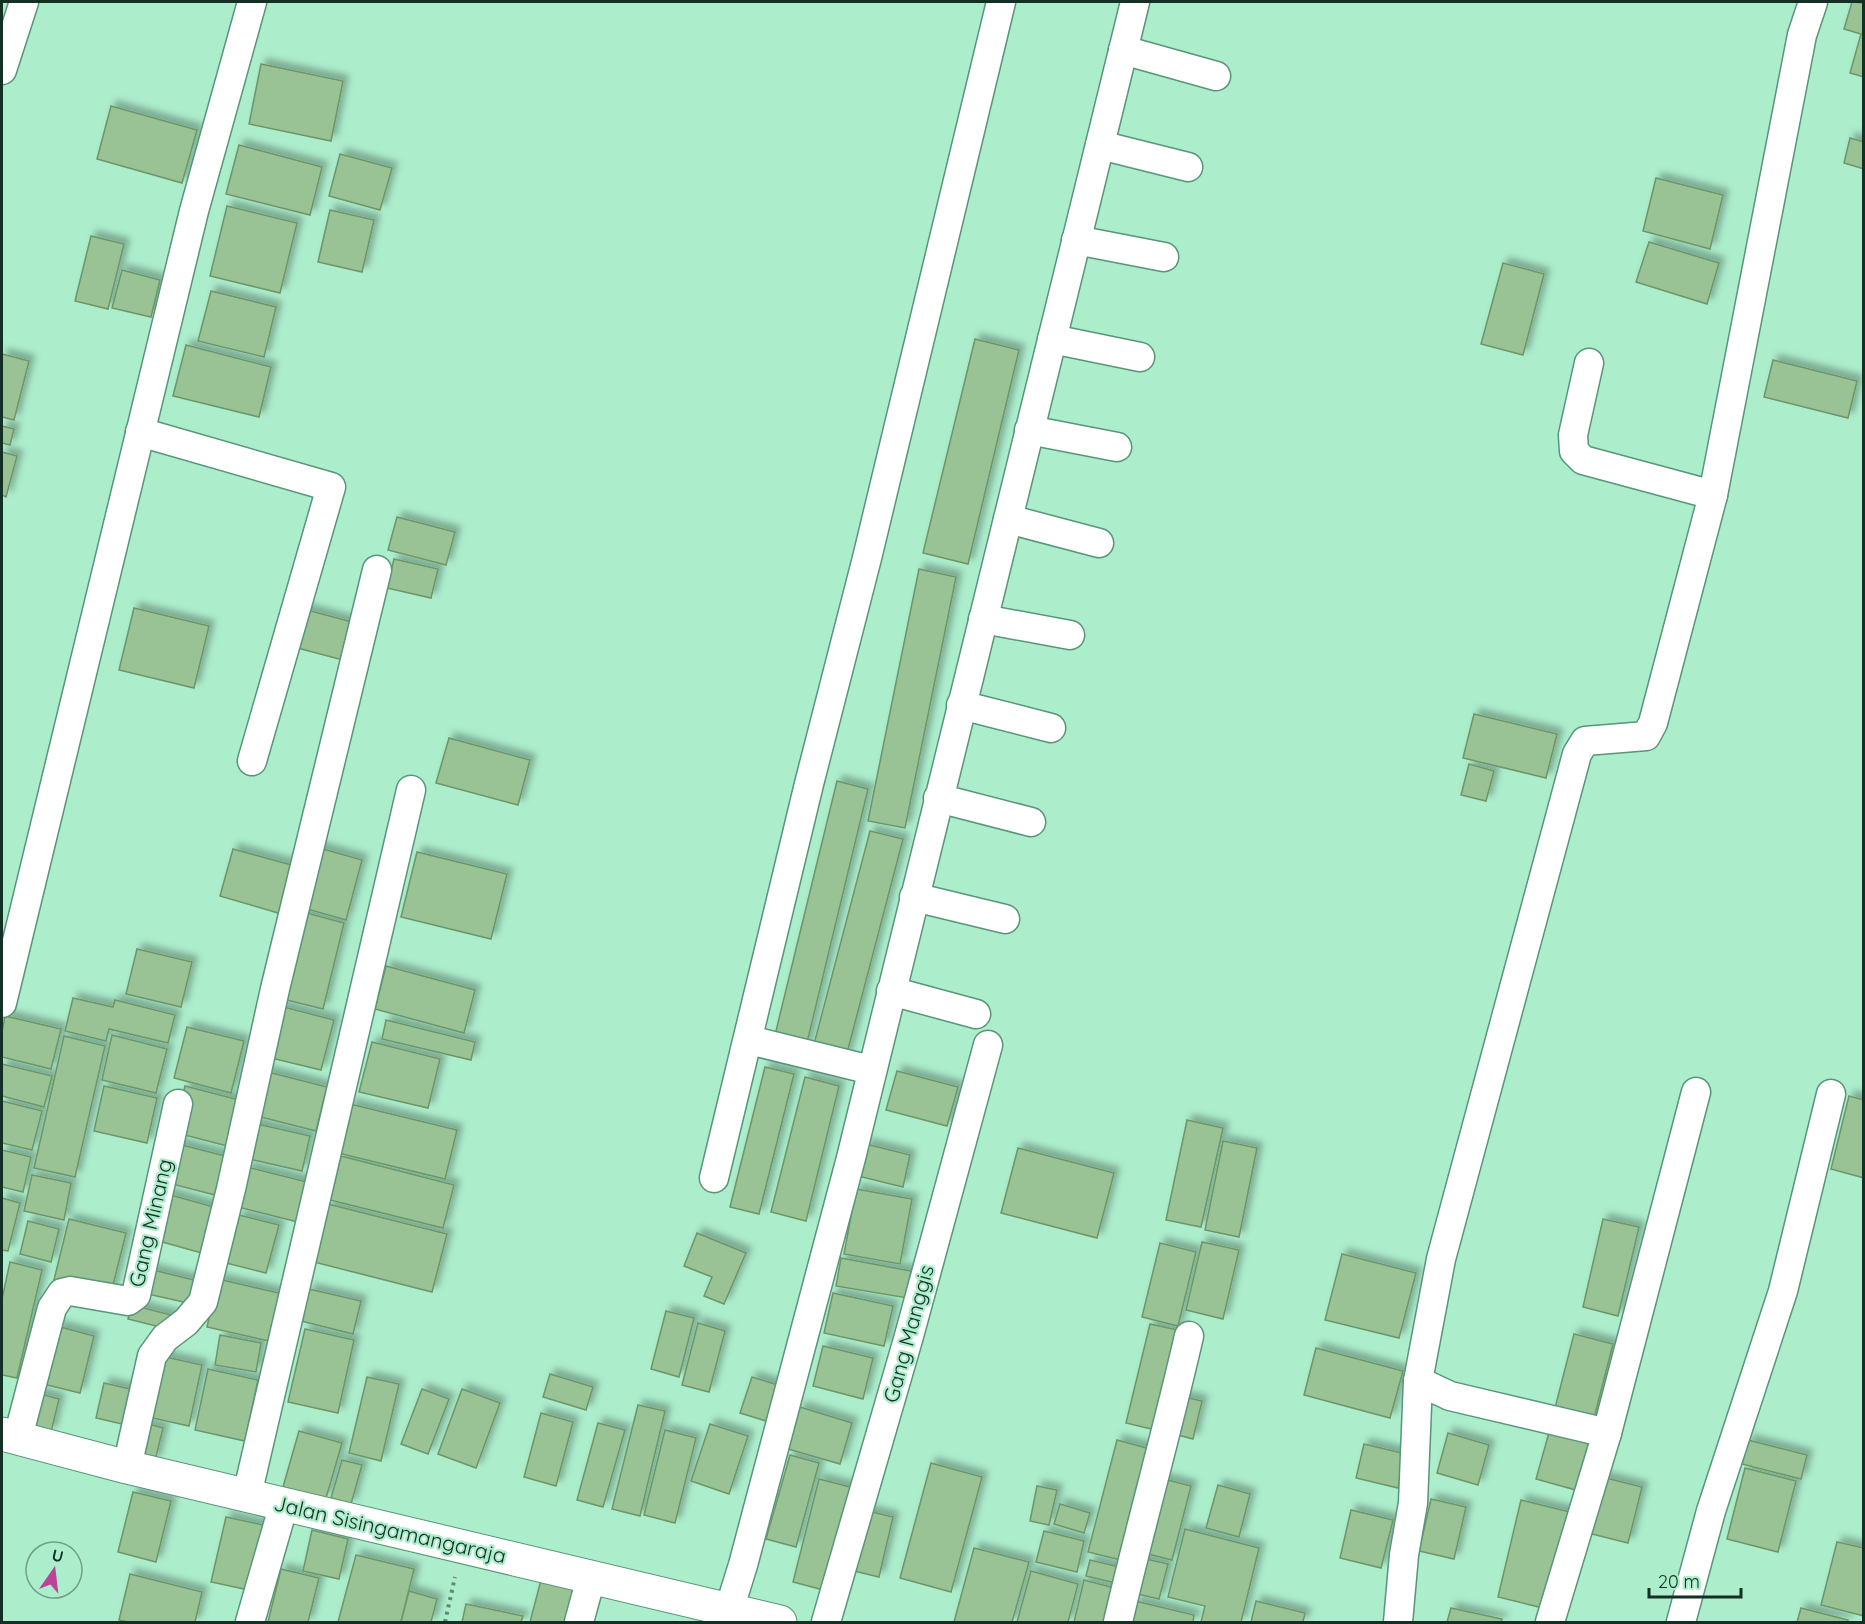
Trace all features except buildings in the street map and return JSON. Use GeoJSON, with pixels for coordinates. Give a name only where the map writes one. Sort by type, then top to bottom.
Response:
{"type":"FeatureCollection","features":[{"type":"Feature","properties":{"kind":"street"},"geometry":{"type":"LineString","coordinates":[[2,70],[24,2]]}},
{"type":"Feature","properties":{"kind":"street"},"geometry":{"type":"LineString","coordinates":[[2,1003],[194,211],[252,2]]}},
{"type":"Feature","properties":{"kind":"street"},"geometry":{"type":"LineString","coordinates":[[714,1178],[809,784],[867,558],[1000,2]]}},
{"type":"Feature","properties":{"kind":"street"},"geometry":{"type":"LineString","coordinates":[[729,1610],[839,1203],[1135,2]]}},
{"type":"Feature","properties":{"kind":"street"},"geometry":{"type":"LineString","coordinates":[[1398,1623],[1404,1555],[1413,1503],[1418,1381],[1441,1258],[1577,754],[1585,741],[1646,736],[1653,723],[1713,495],[1802,35],[1813,2]]}},
{"type":"Feature","properties":{"kind":"street"},"geometry":{"type":"LineString","coordinates":[[1123,50],[1216,75]]}},
{"type":"Feature","properties":{"kind":"street"},"geometry":{"type":"LineString","coordinates":[[1100,145],[1188,167]]}},
{"type":"Feature","properties":{"kind":"street"},"geometry":{"type":"LineString","coordinates":[[1076,240],[1164,258]]}},
{"type":"Feature","properties":{"kind":"street"},"geometry":{"type":"LineString","coordinates":[[1052,339],[1140,357]]}},
{"type":"Feature","properties":{"kind":"street"},"geometry":{"type":"LineString","coordinates":[[1589,363],[1573,435],[1574,451],[1583,460],[1713,495]]}},
{"type":"Feature","properties":{"kind":"street"},"geometry":{"type":"LineString","coordinates":[[1029,430],[1117,447]]}},
{"type":"Feature","properties":{"kind":"street"},"geometry":{"type":"LineString","coordinates":[[140,432],[332,487],[252,761]]}},
{"type":"Feature","properties":{"kind":"street"},"geometry":{"type":"LineString","coordinates":[[1008,519],[1099,543]]}},
{"type":"Feature","properties":{"kind":"street"},"geometry":{"type":"LineString","coordinates":[[127,1467],[152,1356],[165,1338],[186,1322],[203,1302],[231,1189],[275,989],[377,570]]}},
{"type":"Feature","properties":{"kind":"street"},"geometry":{"type":"LineString","coordinates":[[982,619],[1070,635]]}},
{"type":"Feature","properties":{"kind":"street"},"geometry":{"type":"LineString","coordinates":[[961,705],[1051,728]]}},
{"type":"Feature","properties":{"kind":"street"},"geometry":{"type":"LineString","coordinates":[[247,1495],[411,790]]}},
{"type":"Feature","properties":{"kind":"street"},"geometry":{"type":"LineString","coordinates":[[938,798],[1030,822]]}},
{"type":"Feature","properties":{"kind":"street"},"geometry":{"type":"LineString","coordinates":[[914,897],[1005,919]]}},
{"type":"Feature","properties":{"kind":"street"},"geometry":{"type":"LineString","coordinates":[[891,991],[976,1014]]}},
{"type":"Feature","properties":{"kind":"street"},"geometry":{"type":"LineString","coordinates":[[749,1040],[871,1070]]}},
{"type":"Feature","properties":{"kind":"street","name":"Gang Manggis"},"geometry":{"type":"LineString","coordinates":[[826,1623],[909,1336],[988,1045]]}},
{"type":"Feature","properties":{"kind":"street"},"geometry":{"type":"LineString","coordinates":[[1550,1623],[1607,1433],[1696,1092]]}},
{"type":"Feature","properties":{"kind":"street"},"geometry":{"type":"LineString","coordinates":[[1681,1623],[1711,1511],[1783,1291],[1831,1094]]}},
{"type":"Feature","properties":{"kind":"street","name":"Gang Minang"},"geometry":{"type":"LineString","coordinates":[[10,1435],[52,1308],[62,1293],[70,1291],[128,1301],[136,1295],[178,1104]]}},
{"type":"Feature","properties":{"kind":"street"},"geometry":{"type":"LineString","coordinates":[[1118,1623],[1189,1336]]}},
{"type":"Feature","properties":{"kind":"street"},"geometry":{"type":"LineString","coordinates":[[1418,1381],[1450,1396],[1607,1433]]}},
{"type":"Feature","properties":{"kind":"street","name":"Jalan Sisingamangaraja"},"geometry":{"type":"LineString","coordinates":[[10,1435],[127,1467],[780,1623]]}},
{"type":"Feature","properties":{"kind":"street"},"geometry":{"type":"LineString","coordinates":[[250,1623],[284,1504]]}},
{"type":"Feature","properties":{"kind":"street"},"geometry":{"type":"LineString","coordinates":[[579,1623],[591,1578]]}},
{"type":"Feature","properties":{"kind":"path"},"geometry":{"type":"LineString","coordinates":[[445,1623],[462,1547]]}}]}
